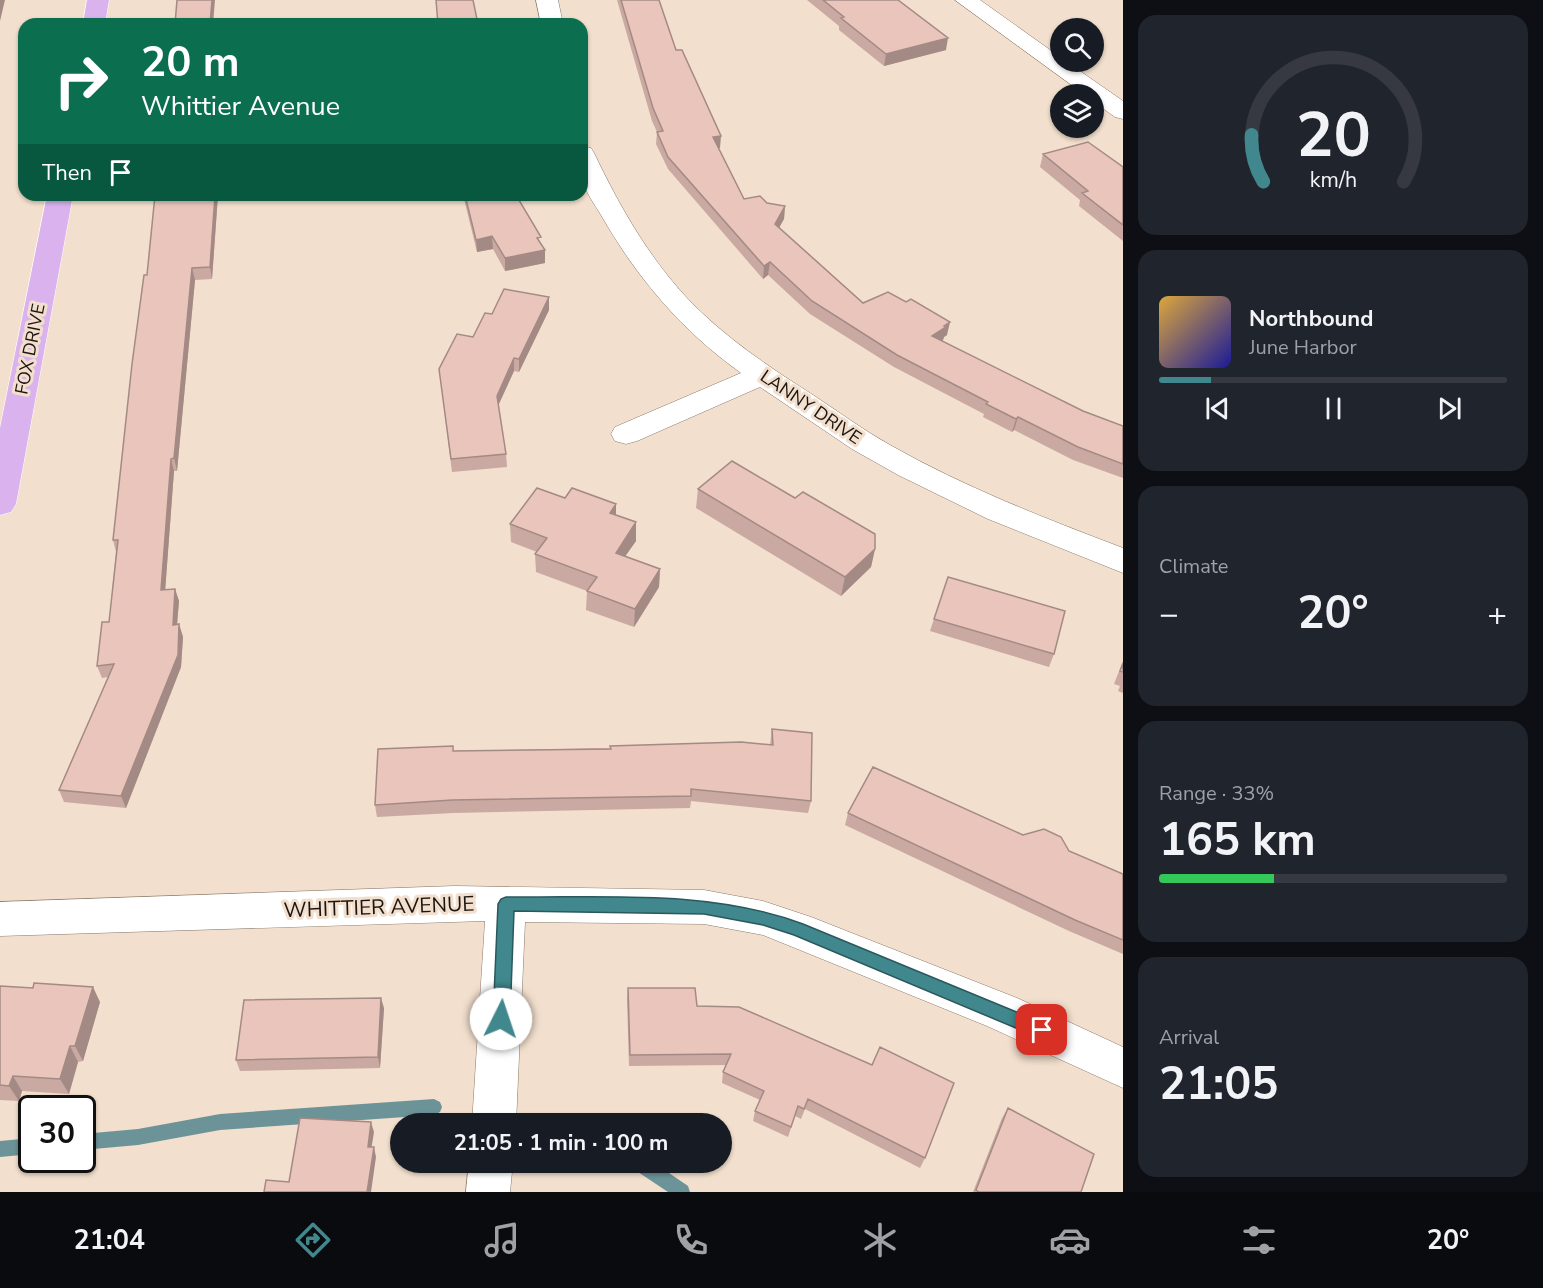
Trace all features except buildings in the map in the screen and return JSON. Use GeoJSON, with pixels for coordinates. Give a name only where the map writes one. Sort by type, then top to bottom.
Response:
{"type":"FeatureCollection","features":[{"type":"Feature","properties":{"kind":"main road"},"geometry":{"type":"LineString","coordinates":[[95,18],[98,0]]}},
{"type":"Feature","properties":{"kind":"main road","name":"FOX DRIVE"},"geometry":{"type":"LineString","coordinates":[[0,504],[59,201]]}},
{"type":"Feature","properties":{"kind":"street"},"geometry":{"type":"LineString","coordinates":[[547,0],[551,18]]}},
{"type":"Feature","properties":{"kind":"street"},"geometry":{"type":"LineString","coordinates":[[966,0],[1123,112]]}},
{"type":"Feature","properties":{"kind":"street","name":"LANNY DRIVE"},"geometry":{"type":"LineString","coordinates":[[588,167],[618,226],[657,279],[721,345],[878,452],[945,487],[1036,528],[1123,561]]}},
{"type":"Feature","properties":{"kind":"street"},"geometry":{"type":"LineString","coordinates":[[626,434],[762,375]]}},
{"type":"Feature","properties":{"kind":"street","name":"WHITTIER AVENUE"},"geometry":{"type":"LineString","coordinates":[[0,919],[455,903],[704,907],[763,918],[797,929],[1002,1012],[1123,1068]]}},
{"type":"Feature","properties":{"kind":"street"},"geometry":{"type":"LineString","coordinates":[[495,1113],[506,904]]}},
{"type":"Feature","properties":{"kind":"street"},"geometry":{"type":"LineString","coordinates":[[488,1192],[490,1173]]}},
{"type":"Feature","properties":{"kind":"waterway"},"geometry":{"type":"LineString","coordinates":[[96,1141],[138,1137],[220,1122],[434,1107]]}},
{"type":"Feature","properties":{"kind":"waterway"},"geometry":{"type":"LineString","coordinates":[[0,1149],[18,1147]]}},
{"type":"Feature","properties":{"kind":"waterway"},"geometry":{"type":"LineString","coordinates":[[654,1173],[682,1192]]}},
{"type":"Feature","properties":{"kind":"route"},"geometry":{"type":"LineString","coordinates":[[501,1019],[506,904],[704,907],[763,918],[797,929],[1042,1030]]}}]}
